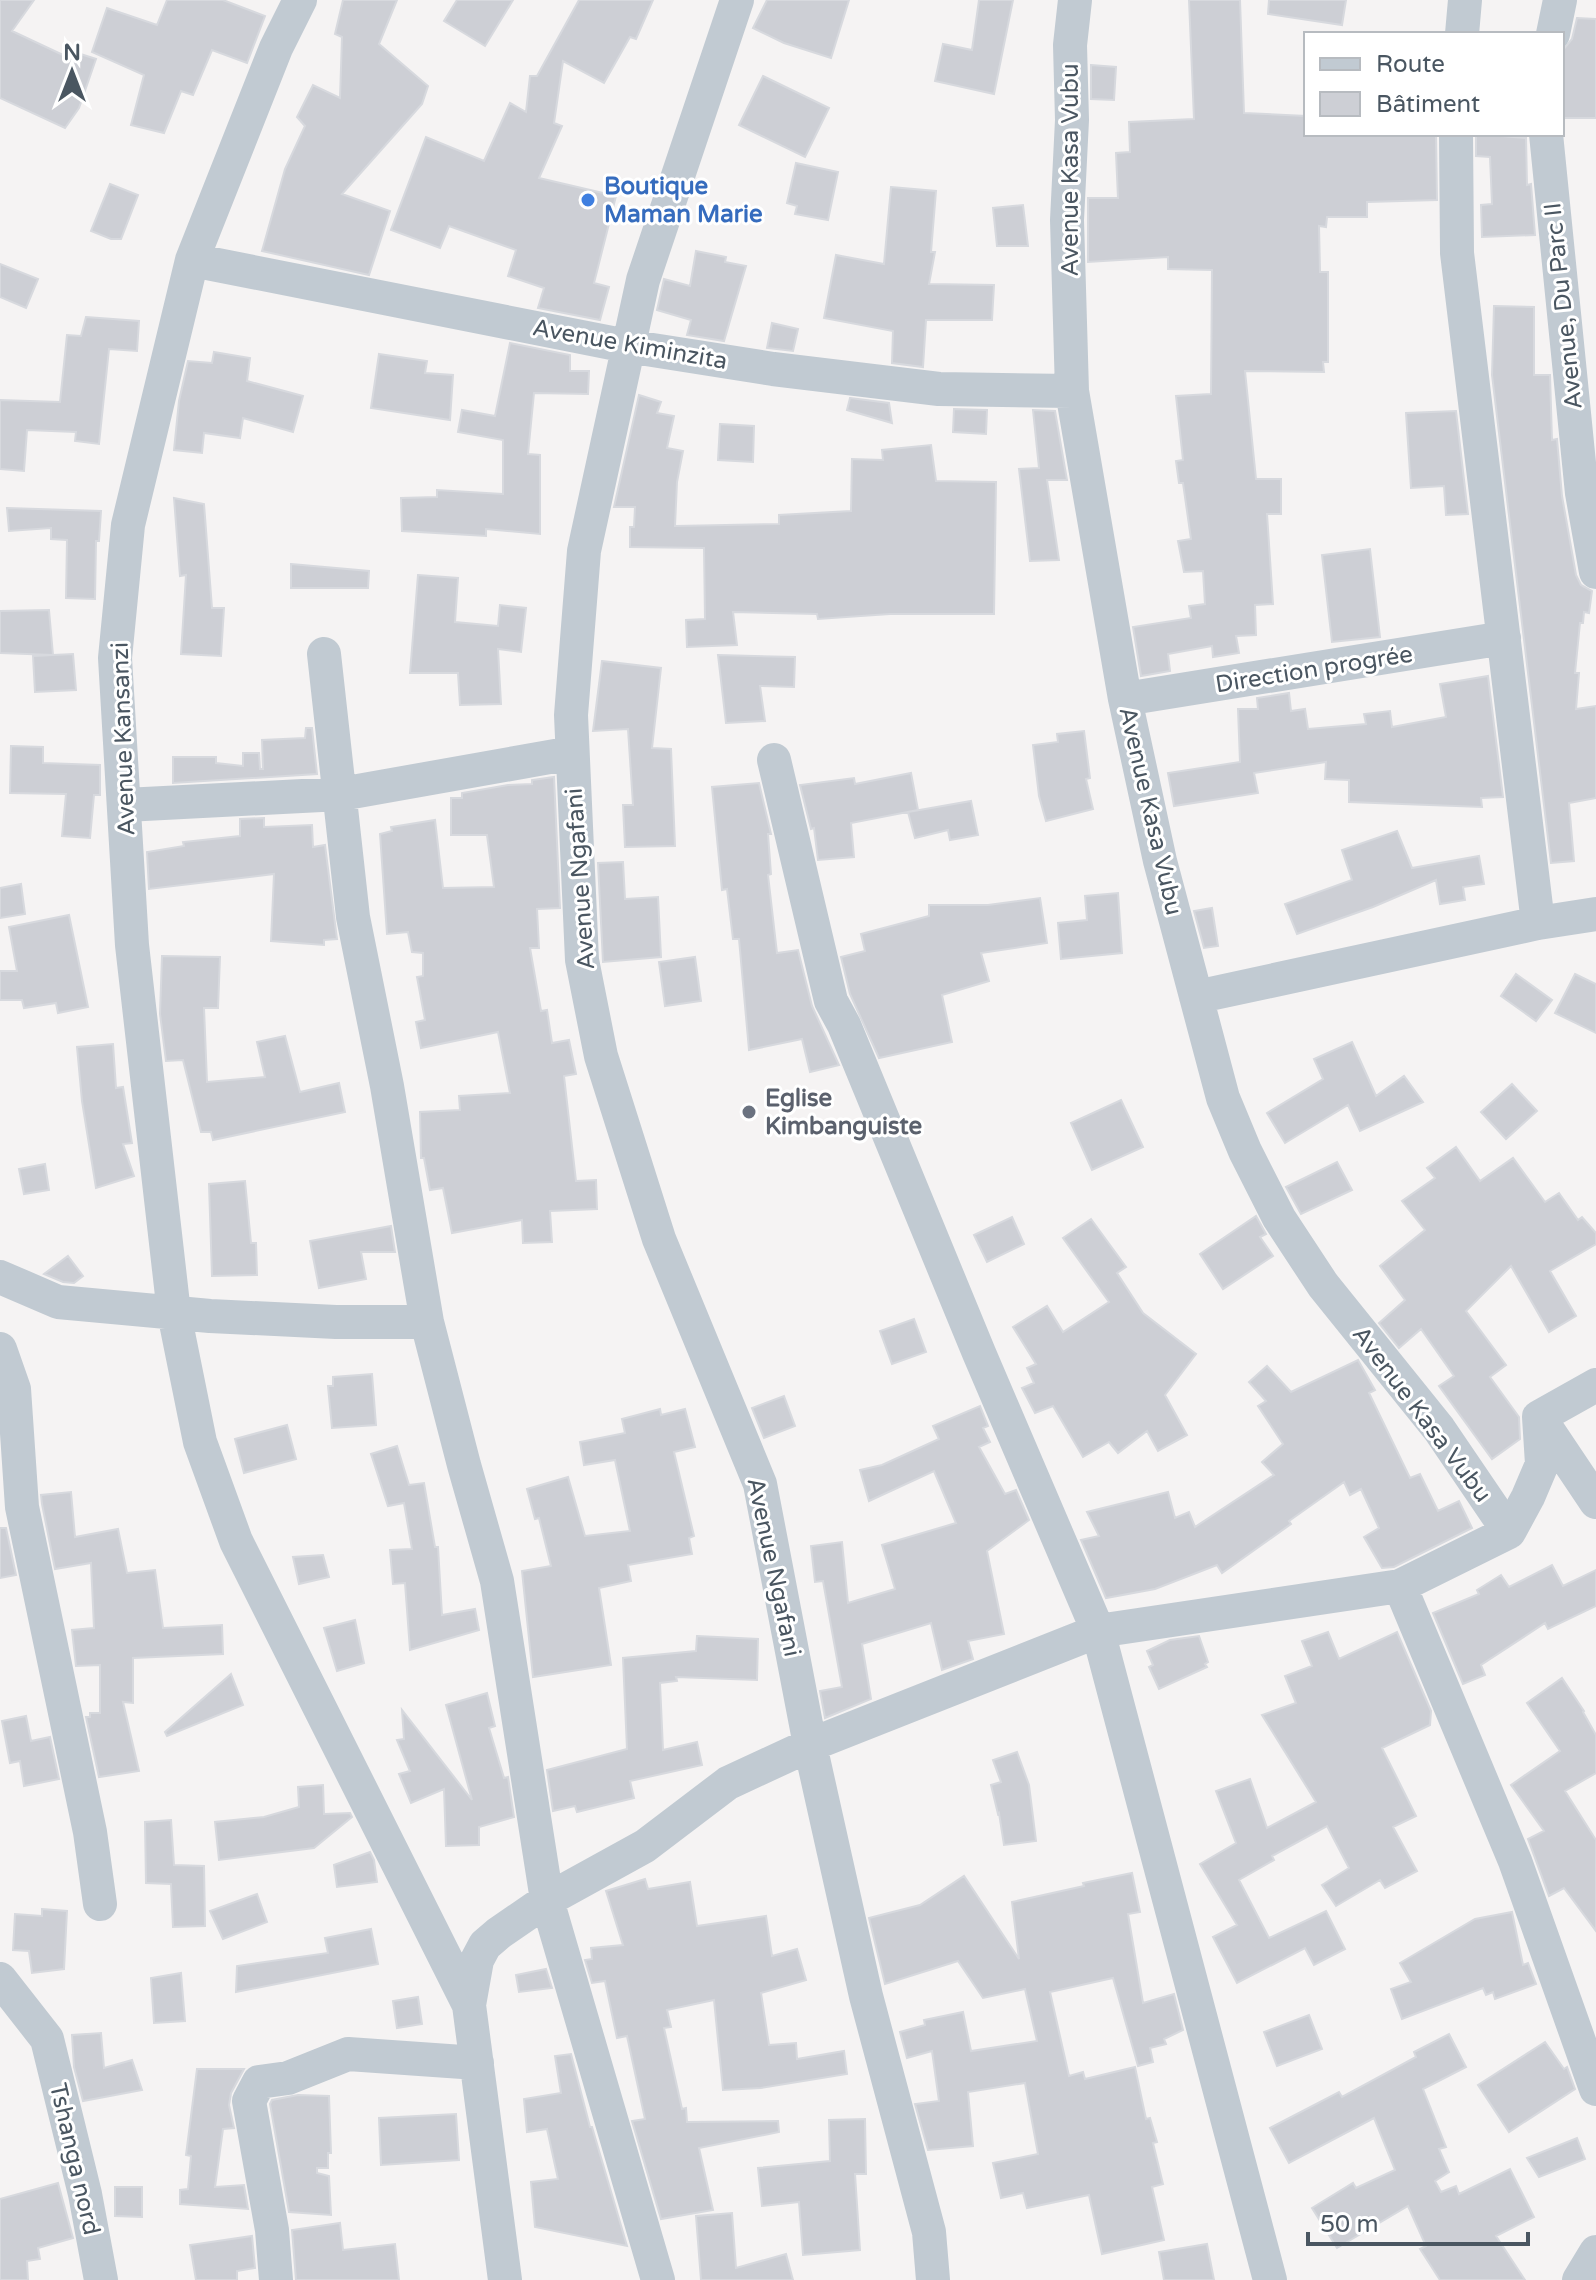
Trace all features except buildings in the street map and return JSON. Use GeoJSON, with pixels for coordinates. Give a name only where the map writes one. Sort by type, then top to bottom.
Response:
{"type":"FeatureCollection","features":[{"type":"Feature","properties":{"kind":"street","name":"Avenue Kansanzi"},"geometry":{"type":"LineString","coordinates":[[300,0],[276,48],[192,260],[128,525],[115,658],[132,945],[174,1313],[200,1442],[236,1541],[469,2005]]}},
{"type":"Feature","properties":{"kind":"street","name":"Avenue Ngafani"},"geometry":{"type":"LineString","coordinates":[[737,0],[643,280],[584,551],[571,715],[582,960],[601,1056],[659,1239],[760,1484],[810,1745],[866,1996],[929,2232],[933,2280]]}},
{"type":"Feature","properties":{"kind":"street","name":"Avenue Kasa Vubu"},"geometry":{"type":"LineString","coordinates":[[1075,0],[1070,45],[1072,120],[1067,220],[1072,391],[1125,699],[1160,861],[1223,1098],[1245,1151],[1279,1218],[1323,1285],[1439,1429],[1509,1532]]}},
{"type":"Feature","properties":{"kind":"street"},"geometry":{"type":"LineString","coordinates":[[1462,32],[1465,0]]}},
{"type":"Feature","properties":{"kind":"street"},"geometry":{"type":"LineString","coordinates":[[1553,32],[1560,0]]}},
{"type":"Feature","properties":{"kind":"street"},"geometry":{"type":"LineString","coordinates":[[1456,136],[1457,253],[1538,923]]}},
{"type":"Feature","properties":{"kind":"street","name":"Avenue, Du Parc II"},"geometry":{"type":"LineString","coordinates":[[1546,136],[1582,493],[1596,572]]}},
{"type":"Feature","properties":{"kind":"street","name":"Avenue Kiminzita"},"geometry":{"type":"LineString","coordinates":[[192,260],[627,346],[773,369],[939,389],[1072,391]]}},
{"type":"Feature","properties":{"kind":"street","name":"Direction progrée"},"geometry":{"type":"LineString","coordinates":[[1125,699],[1504,638]]}},
{"type":"Feature","properties":{"kind":"street"},"geometry":{"type":"LineString","coordinates":[[324,654],[353,917],[387,1086],[427,1322],[497,1581],[547,1900],[658,2280]]}},
{"type":"Feature","properties":{"kind":"street"},"geometry":{"type":"LineString","coordinates":[[125,805],[341,794],[572,753]]}},
{"type":"Feature","properties":{"kind":"street"},"geometry":{"type":"LineString","coordinates":[[774,760],[831,1001],[844,1025],[1098,1631],[1270,2280]]}},
{"type":"Feature","properties":{"kind":"street"},"geometry":{"type":"LineString","coordinates":[[1196,997],[1538,923],[1596,914]]}},
{"type":"Feature","properties":{"kind":"street"},"geometry":{"type":"LineString","coordinates":[[0,1277],[58,1302],[174,1313],[336,1322],[427,1322]]}},
{"type":"Feature","properties":{"kind":"street"},"geometry":{"type":"LineString","coordinates":[[0,1349],[14,1389],[22,1507],[90,1832],[100,1904]]}},
{"type":"Feature","properties":{"kind":"street"},"geometry":{"type":"LineString","coordinates":[[1539,1417],[1596,1385]]}},
{"type":"Feature","properties":{"kind":"street"},"geometry":{"type":"LineString","coordinates":[[505,2280],[469,2005],[477,1960],[485,1945],[547,1900],[645,1846],[728,1783],[810,1745],[1098,1631],[1400,1586],[1509,1532],[1542,1464],[1539,1417]]}},
{"type":"Feature","properties":{"kind":"street"},"geometry":{"type":"LineString","coordinates":[[1539,1417],[1596,1502]]}},
{"type":"Feature","properties":{"kind":"street"},"geometry":{"type":"LineString","coordinates":[[1400,1586],[1515,1861],[1596,2089]]}},
{"type":"Feature","properties":{"kind":"street","name":"Tshanga nord"},"geometry":{"type":"LineString","coordinates":[[0,1979],[47,2039],[85,2194],[101,2280]]}},
{"type":"Feature","properties":{"kind":"street"},"geometry":{"type":"LineString","coordinates":[[276,2280],[272,2230],[249,2101],[259,2082],[288,2078],[348,2054],[477,2063]]}},
{"type":"Feature","properties":{"kind":"place","name":"Boutique Maman Marie"},"geometry":{"type":"Point","coordinates":[588,200]}},
{"type":"Feature","properties":{"kind":"place","name":"Eglise Kimbanguiste"},"geometry":{"type":"Point","coordinates":[749,1112]}}]}
